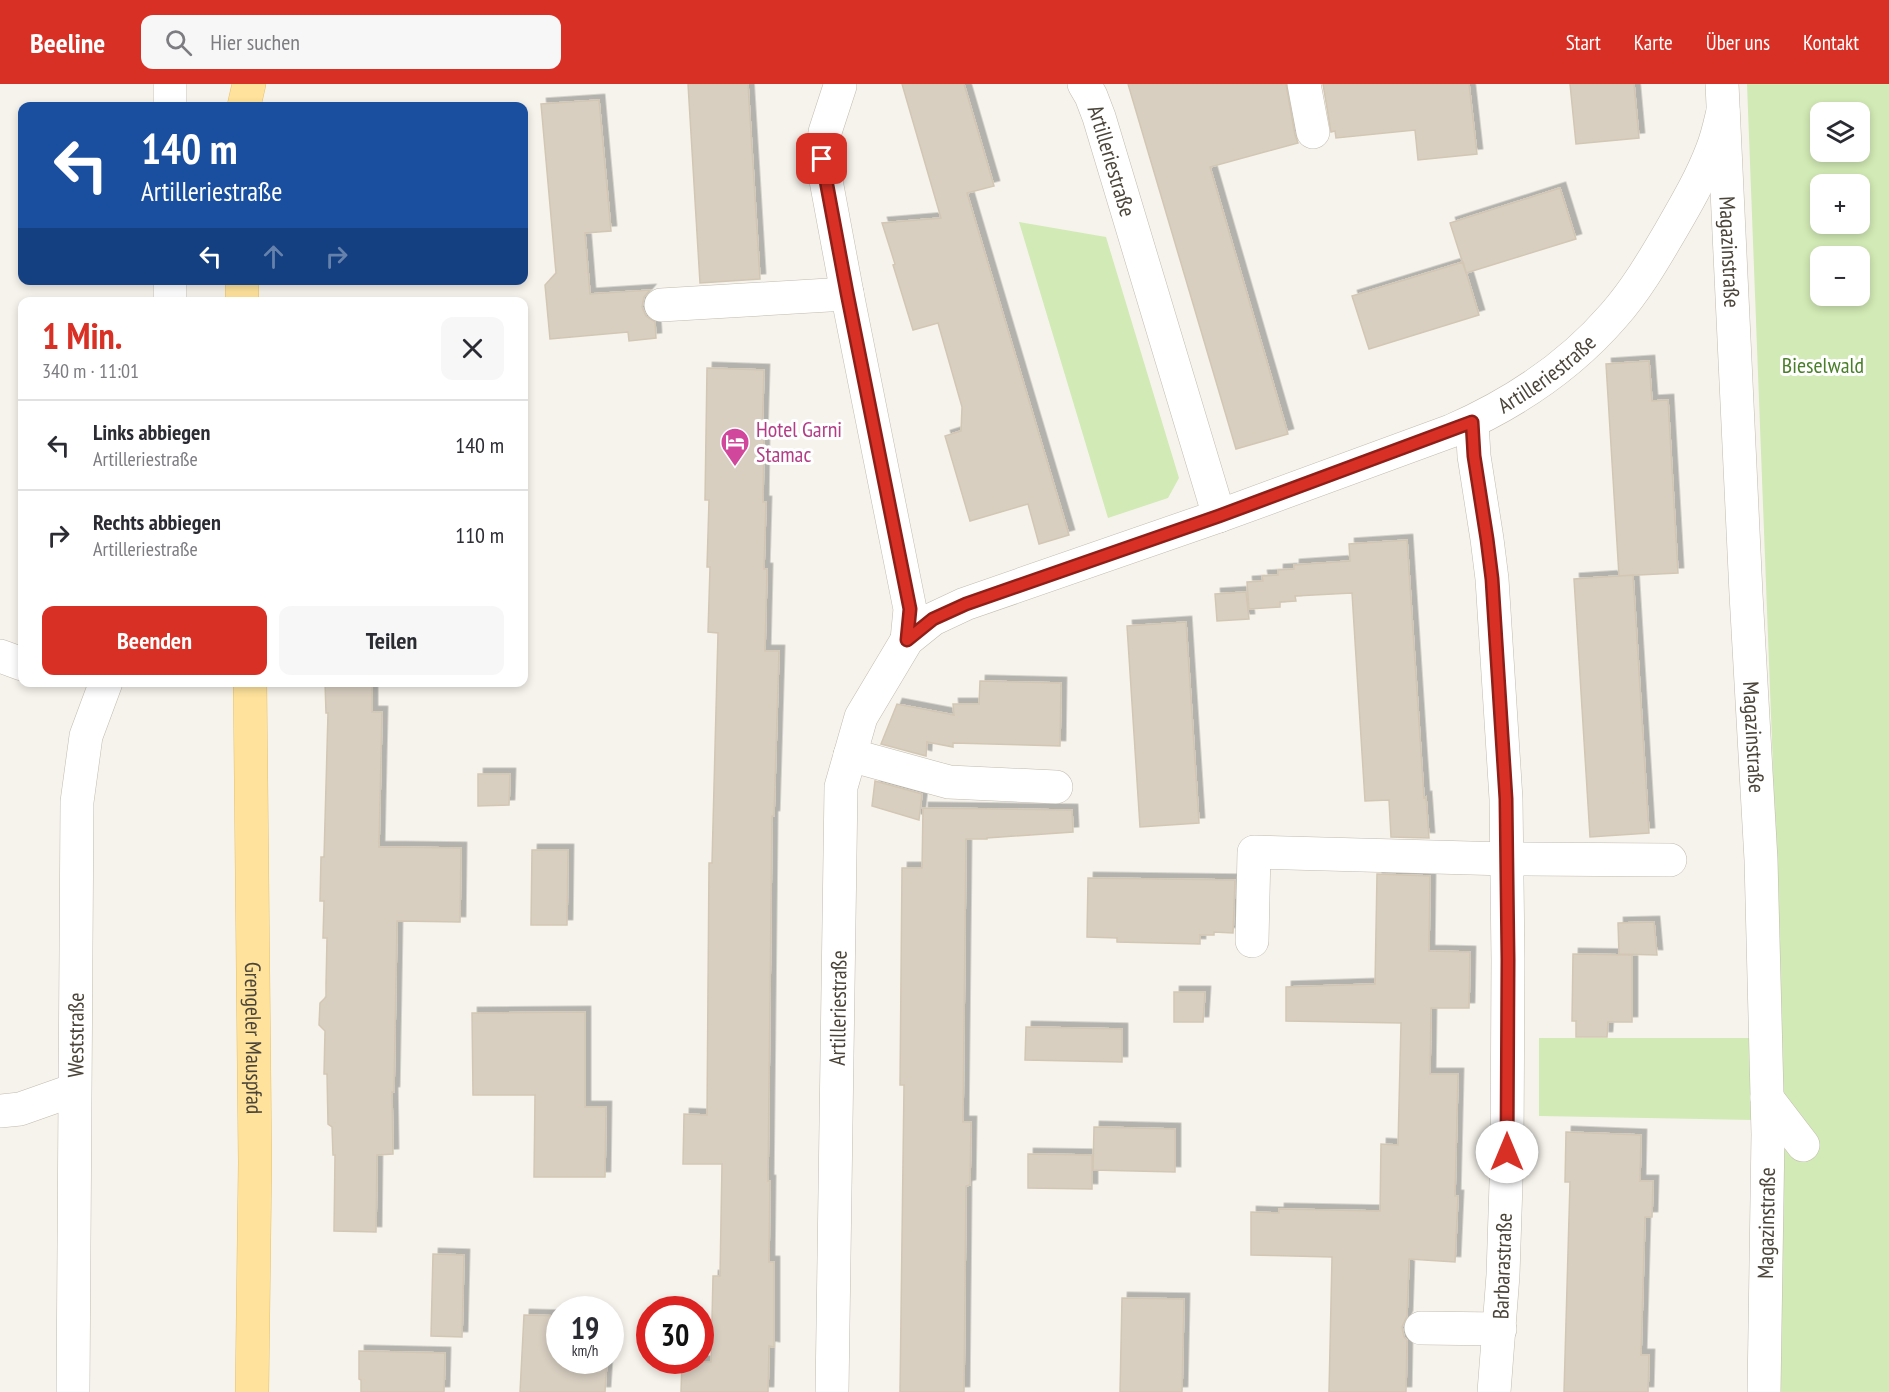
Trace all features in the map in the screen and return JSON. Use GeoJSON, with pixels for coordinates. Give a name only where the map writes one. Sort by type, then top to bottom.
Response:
{"type":"FeatureCollection","features":[{"type":"Feature","properties":{"kind":"main road","name":"Grengeler Mauspfad"},"geometry":{"type":"LineString","coordinates":[[250,687],[255,1163],[252,1392]]}},
{"type":"Feature","properties":{"kind":"street"},"geometry":{"type":"LineString","coordinates":[[170,84],[170,102]]}},
{"type":"Feature","properties":{"kind":"street","name":"Artilleriestraße"},"geometry":{"type":"LineString","coordinates":[[1084,84],[1099,117],[1219,516]]}},
{"type":"Feature","properties":{"kind":"street"},"geometry":{"type":"LineString","coordinates":[[1304,84],[1313,132]]}},
{"type":"Feature","properties":{"kind":"street","name":"Artilleriestraße"},"geometry":{"type":"LineString","coordinates":[[840,86],[825,132],[822,159],[910,609],[907,640]]}},
{"type":"Feature","properties":{"kind":"street","name":"Artilleriestraße"},"geometry":{"type":"LineString","coordinates":[[832,1392],[842,787],[861,717],[907,640],[933,619],[966,604],[1219,516],[1472,422],[1534,387],[1583,348],[1614,314],[1649,268],[1688,201],[1713,150],[1723,97]]}},
{"type":"Feature","properties":{"kind":"street","name":"Magazinstraße"},"geometry":{"type":"LineString","coordinates":[[1723,97],[1761,860],[1768,1134],[1764,1392]]}},
{"type":"Feature","properties":{"kind":"street"},"geometry":{"type":"LineString","coordinates":[[662,305],[847,293]]}},
{"type":"Feature","properties":{"kind":"street","name":"Barbarastraße"},"geometry":{"type":"LineString","coordinates":[[1472,422],[1474,456],[1492,579],[1506,799],[1507,1152],[1500,1329],[1494,1392]]}},
{"type":"Feature","properties":{"kind":"street"},"geometry":{"type":"LineString","coordinates":[[0,656],[18,663]]}},
{"type":"Feature","properties":{"kind":"street","name":"Weststraße"},"geometry":{"type":"LineString","coordinates":[[73,1392],[77,802],[86,736],[104,687]]}},
{"type":"Feature","properties":{"kind":"street"},"geometry":{"type":"LineString","coordinates":[[850,755],[949,782],[1056,787]]}},
{"type":"Feature","properties":{"kind":"street"},"geometry":{"type":"LineString","coordinates":[[1252,941],[1254,852],[1507,859],[1670,860]]}},
{"type":"Feature","properties":{"kind":"street"},"geometry":{"type":"LineString","coordinates":[[0,1111],[20,1109],[74,1090]]}},
{"type":"Feature","properties":{"kind":"street"},"geometry":{"type":"LineString","coordinates":[[1767,1098],[1803,1145]]}},
{"type":"Feature","properties":{"kind":"street"},"geometry":{"type":"LineString","coordinates":[[1421,1328],[1500,1329]]}},
{"type":"Feature","properties":{"kind":"green space","name":"Bieselwald"},"geometry":{"type":"Polygon","coordinates":[[[1747,84],[1889,84],[1889,1392],[1773,1392],[1773,768],[1747,84]]]}},
{"type":"Feature","properties":{"kind":"green space"},"geometry":{"type":"Polygon","coordinates":[[[1019,222],[1106,237],[1179,478],[1168,498],[1108,518],[1019,222]]]}},
{"type":"Feature","properties":{"kind":"green space"},"geometry":{"type":"Polygon","coordinates":[[[1539,1038],[1756,1038],[1754,1120],[1539,1116],[1539,1038]]]}},
{"type":"Feature","properties":{"kind":"building"},"geometry":{"type":"Polygon","coordinates":[[[688,84],[748,84],[760,279],[700,283],[688,84]]]}},
{"type":"Feature","properties":{"kind":"building"},"geometry":{"type":"Polygon","coordinates":[[[902,84],[964,84],[994,186],[967,193],[1069,535],[1039,544],[1028,504],[970,521],[945,436],[961,431],[962,407],[938,323],[913,330],[882,223],[941,218],[902,84]]]}},
{"type":"Feature","properties":{"kind":"building"},"geometry":{"type":"Polygon","coordinates":[[[1128,84],[1286,84],[1298,143],[1210,167],[1288,434],[1236,449],[1128,84]]]}},
{"type":"Feature","properties":{"kind":"building"},"geometry":{"type":"Polygon","coordinates":[[[1323,84],[1469,84],[1477,154],[1418,160],[1415,130],[1336,138],[1335,131],[1331,132],[1323,84]]]}},
{"type":"Feature","properties":{"kind":"building"},"geometry":{"type":"Polygon","coordinates":[[[1570,84],[1634,84],[1639,138],[1576,144],[1570,84]]]}},
{"type":"Feature","properties":{"kind":"building"},"geometry":{"type":"Polygon","coordinates":[[[599,100],[611,231],[585,233],[590,294],[650,290],[644,297],[642,307],[646,316],[655,322],[656,338],[629,341],[628,332],[550,339],[545,285],[556,273],[541,104],[599,100]]]}},
{"type":"Feature","properties":{"kind":"building"},"geometry":{"type":"Polygon","coordinates":[[[1560,188],[1576,239],[1466,273],[1450,223],[1560,188]]]}},
{"type":"Feature","properties":{"kind":"building"},"geometry":{"type":"Polygon","coordinates":[[[1463,262],[1479,315],[1369,349],[1352,296],[1463,262]]]}},
{"type":"Feature","properties":{"kind":"building"},"geometry":{"type":"Polygon","coordinates":[[[1649,361],[1652,401],[1668,400],[1678,573],[1619,576],[1606,364],[1649,361]]]}},
{"type":"Feature","properties":{"kind":"building"},"geometry":{"type":"Polygon","coordinates":[[[707,368],[764,370],[763,502],[766,502],[764,569],[767,569],[765,651],[779,651],[774,816],[772,816],[768,1181],[770,1181],[769,1262],[774,1262],[774,1347],[769,1346],[768,1392],[681,1392],[682,1374],[714,1374],[713,1276],[720,1276],[722,1164],[683,1164],[684,1114],[707,1115],[709,863],[712,863],[718,633],[708,632],[709,500],[705,500],[707,368]]]}},
{"type":"Feature","properties":{"kind":"building"},"geometry":{"type":"Polygon","coordinates":[[[1407,540],[1424,798],[1426,797],[1429,838],[1391,837],[1389,800],[1365,801],[1352,593],[1295,596],[1296,601],[1280,602],[1280,607],[1249,609],[1247,582],[1263,581],[1262,576],[1278,575],[1278,570],[1294,569],[1294,565],[1350,561],[1349,544],[1407,540]]]}},
{"type":"Feature","properties":{"kind":"building"},"geometry":{"type":"Polygon","coordinates":[[[1633,575],[1649,833],[1590,837],[1574,579],[1633,575]]]}},
{"type":"Feature","properties":{"kind":"building"},"geometry":{"type":"Polygon","coordinates":[[[1246,592],[1249,619],[1217,621],[1215,594],[1246,592]]]}},
{"type":"Feature","properties":{"kind":"building"},"geometry":{"type":"Polygon","coordinates":[[[1186,622],[1199,823],[1140,827],[1127,626],[1186,622]]]}},
{"type":"Feature","properties":{"kind":"building"},"geometry":{"type":"Polygon","coordinates":[[[980,681],[1061,683],[1060,746],[953,743],[953,747],[927,742],[926,756],[881,744],[897,704],[954,715],[953,704],[979,704],[980,681]]]}},
{"type":"Feature","properties":{"kind":"building"},"geometry":{"type":"Polygon","coordinates":[[[325,687],[372,687],[372,712],[382,712],[379,847],[461,848],[460,922],[397,921],[394,1092],[392,1092],[393,1154],[377,1155],[376,1232],[334,1231],[335,1155],[333,1155],[332,1127],[328,1124],[327,1074],[324,1074],[325,1031],[319,1025],[320,1003],[326,997],[327,938],[323,938],[324,901],[320,901],[321,857],[324,857],[328,713],[326,713],[325,687]]]}},
{"type":"Feature","properties":{"kind":"building"},"geometry":{"type":"Polygon","coordinates":[[[478,774],[510,774],[509,805],[478,806],[478,774]]]}},
{"type":"Feature","properties":{"kind":"building"},"geometry":{"type":"Polygon","coordinates":[[[875,781],[922,794],[919,820],[872,806],[875,781]]]}},
{"type":"Feature","properties":{"kind":"building"},"geometry":{"type":"Polygon","coordinates":[[[923,808],[1072,810],[1073,832],[966,839],[963,1122],[971,1122],[970,1185],[966,1186],[964,1392],[900,1392],[904,1085],[900,1085],[902,868],[922,868],[923,808]]]}},
{"type":"Feature","properties":{"kind":"building"},"geometry":{"type":"Polygon","coordinates":[[[532,850],[568,850],[567,925],[531,925],[532,850]]]}},
{"type":"Feature","properties":{"kind":"building"},"geometry":{"type":"Polygon","coordinates":[[[1377,874],[1430,876],[1429,951],[1470,952],[1469,1008],[1431,1008],[1430,1074],[1458,1074],[1455,1196],[1458,1196],[1455,1262],[1409,1259],[1407,1316],[1402,1327],[1407,1340],[1406,1392],[1329,1392],[1332,1257],[1251,1255],[1251,1212],[1279,1213],[1279,1209],[1380,1211],[1381,1144],[1398,1145],[1401,1023],[1286,1021],[1286,987],[1375,984],[1377,874]]]}},
{"type":"Feature","properties":{"kind":"building"},"geometry":{"type":"Polygon","coordinates":[[[1088,878],[1235,880],[1233,933],[1214,932],[1214,935],[1200,935],[1200,944],[1117,942],[1117,938],[1087,937],[1088,878]]]}},
{"type":"Feature","properties":{"kind":"building"},"geometry":{"type":"Polygon","coordinates":[[[1654,922],[1657,955],[1619,954],[1618,923],[1654,922]]]}},
{"type":"Feature","properties":{"kind":"building"},"geometry":{"type":"Polygon","coordinates":[[[1573,954],[1632,955],[1632,1022],[1608,1022],[1607,1037],[1576,1037],[1576,1021],[1572,1021],[1573,954]]]}},
{"type":"Feature","properties":{"kind":"building"},"geometry":{"type":"Polygon","coordinates":[[[1174,992],[1205,992],[1203,1022],[1174,1022],[1174,992]]]}},
{"type":"Feature","properties":{"kind":"building"},"geometry":{"type":"Polygon","coordinates":[[[585,1012],[585,1107],[606,1107],[605,1177],[534,1177],[535,1095],[473,1095],[472,1013],[585,1012]]]}},
{"type":"Feature","properties":{"kind":"building"},"geometry":{"type":"Polygon","coordinates":[[[1026,1027],[1122,1029],[1122,1062],[1025,1060],[1026,1027]]]}},
{"type":"Feature","properties":{"kind":"building"},"geometry":{"type":"Polygon","coordinates":[[[1094,1127],[1175,1129],[1175,1172],[1093,1170],[1094,1127]]]}},
{"type":"Feature","properties":{"kind":"building"},"geometry":{"type":"Polygon","coordinates":[[[1566,1132],[1641,1135],[1640,1181],[1653,1181],[1652,1217],[1645,1217],[1641,1355],[1649,1355],[1648,1392],[1564,1392],[1570,1182],[1565,1182],[1566,1132]]]}},
{"type":"Feature","properties":{"kind":"building"},"geometry":{"type":"Polygon","coordinates":[[[1028,1154],[1092,1155],[1092,1189],[1028,1188],[1028,1154]]]}},
{"type":"Feature","properties":{"kind":"building"},"geometry":{"type":"Polygon","coordinates":[[[433,1254],[464,1255],[462,1337],[431,1336],[433,1254]]]}},
{"type":"Feature","properties":{"kind":"building"},"geometry":{"type":"Polygon","coordinates":[[[1122,1298],[1184,1299],[1182,1392],[1120,1392],[1122,1298]]]}},
{"type":"Feature","properties":{"kind":"building"},"geometry":{"type":"Polygon","coordinates":[[[524,1315],[546,1316],[546,1374],[606,1374],[605,1392],[520,1392],[524,1315]]]}},
{"type":"Feature","properties":{"kind":"building"},"geometry":{"type":"Polygon","coordinates":[[[359,1351],[445,1353],[444,1392],[361,1392],[359,1351]]]}},
{"type":"Feature","properties":{"kind":"place","name":"Hotel Garni Stamac"},"geometry":{"type":"Point","coordinates":[735,468]}},
{"type":"Feature","properties":{"kind":"route"},"geometry":{"type":"LineString","coordinates":[[822,159],[910,609],[907,640],[933,619],[966,604],[1219,516],[1472,422],[1474,456],[1492,579],[1506,799],[1507,1152]]}}]}
